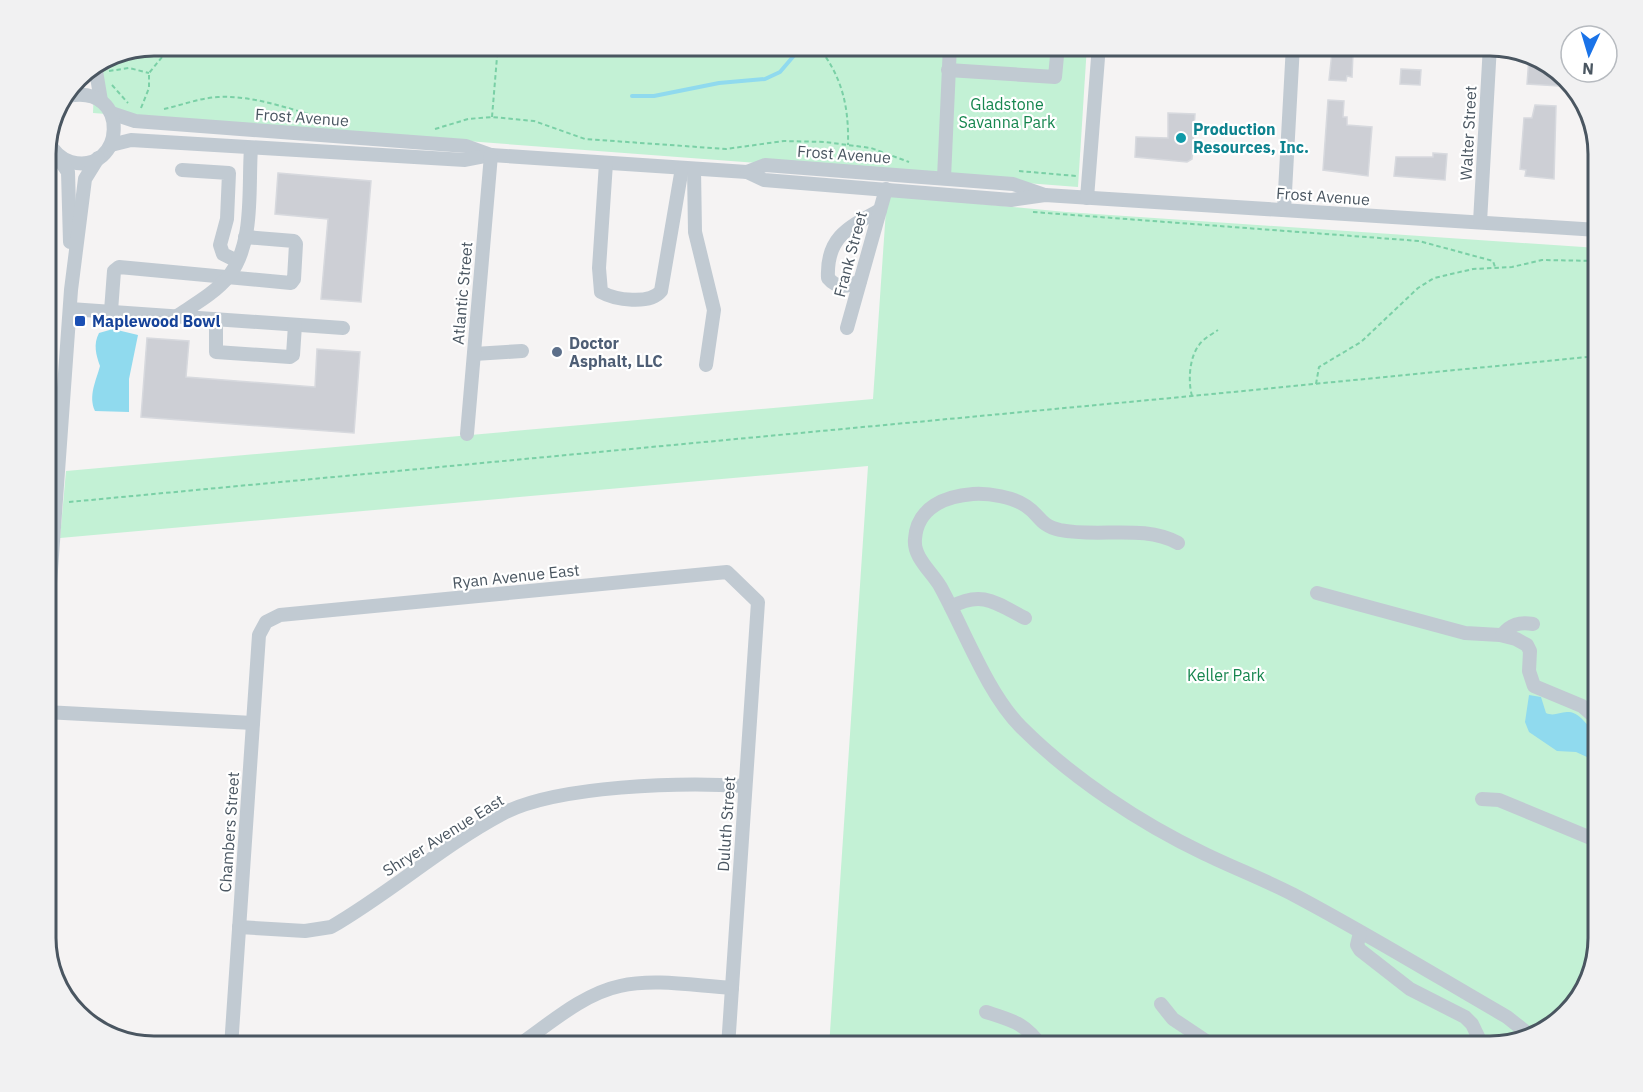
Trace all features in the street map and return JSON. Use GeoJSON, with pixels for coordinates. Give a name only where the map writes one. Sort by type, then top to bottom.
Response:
{"type":"FeatureCollection","features":[{"type":"Feature","properties":{"kind":"street"},"geometry":{"type":"LineString","coordinates":[[944,178],[949,56]]}},
{"type":"Feature","properties":{"kind":"street"},"geometry":{"type":"LineString","coordinates":[[948,70],[1055,77],[1057,56]]}},
{"type":"Feature","properties":{"kind":"street"},"geometry":{"type":"LineString","coordinates":[[1087,198],[1099,56]]}},
{"type":"Feature","properties":{"kind":"street"},"geometry":{"type":"LineString","coordinates":[[1284,210],[1292,56]]}},
{"type":"Feature","properties":{"kind":"street","name":"Walter Street"},"geometry":{"type":"LineString","coordinates":[[1480,222],[1489,56]]}},
{"type":"Feature","properties":{"kind":"street"},"geometry":{"type":"LineString","coordinates":[[97,75],[101,101]]}},
{"type":"Feature","properties":{"kind":"street"},"geometry":{"type":"LineString","coordinates":[[56,503],[69,309],[85,179],[98,158],[111,145],[114,134],[111,113],[101,101],[90,95],[75,96]]}},
{"type":"Feature","properties":{"kind":"street","name":"Frost Avenue"},"geometry":{"type":"LineString","coordinates":[[111,113],[135,121],[466,146],[491,155]]}},
{"type":"Feature","properties":{"kind":"street","name":"Frost Avenue"},"geometry":{"type":"LineString","coordinates":[[111,145],[131,140],[465,160],[491,155],[747,172],[764,180],[1011,200],[1046,195],[1588,229]]}},
{"type":"Feature","properties":{"kind":"street"},"geometry":{"type":"LineString","coordinates":[[196,145],[188,170],[229,173],[227,219],[220,245],[223,254],[237,261]]}},
{"type":"Feature","properties":{"kind":"street"},"geometry":{"type":"LineString","coordinates":[[177,316],[210,294],[228,277],[237,261],[245,237],[251,148]]}},
{"type":"Feature","properties":{"kind":"street"},"geometry":{"type":"LineString","coordinates":[[56,150],[77,163],[98,158]]}},
{"type":"Feature","properties":{"kind":"street"},"geometry":{"type":"LineString","coordinates":[[56,154],[68,172],[70,182],[71,290]]}},
{"type":"Feature","properties":{"kind":"street","name":"Atlantic Street"},"geometry":{"type":"LineString","coordinates":[[467,434],[491,155]]}},
{"type":"Feature","properties":{"kind":"street"},"geometry":{"type":"LineString","coordinates":[[606,163],[598,267],[601,292],[644,300],[654,298],[661,291],[688,169]]}},
{"type":"Feature","properties":{"kind":"street","name":"Frost Avenue"},"geometry":{"type":"LineString","coordinates":[[747,172],[765,165],[944,178],[1012,184],[1046,195]]}},
{"type":"Feature","properties":{"kind":"street"},"geometry":{"type":"LineString","coordinates":[[688,169],[695,232],[714,310],[706,365]]}},
{"type":"Feature","properties":{"kind":"street","name":"Frank Street"},"geometry":{"type":"LineString","coordinates":[[847,327],[886,189]]}},
{"type":"Feature","properties":{"kind":"street"},"geometry":{"type":"LineString","coordinates":[[860,281],[844,286],[833,284],[828,278],[830,260],[838,238],[844,231],[880,210]]}},
{"type":"Feature","properties":{"kind":"street"},"geometry":{"type":"LineString","coordinates":[[111,312],[117,268],[291,283],[294,279],[296,244],[294,241],[245,237]]}},
{"type":"Feature","properties":{"kind":"street"},"geometry":{"type":"LineString","coordinates":[[69,309],[343,328]]}},
{"type":"Feature","properties":{"kind":"street"},"geometry":{"type":"LineString","coordinates":[[216,319],[216,352],[290,357],[295,325]]}},
{"type":"Feature","properties":{"kind":"street"},"geometry":{"type":"LineString","coordinates":[[474,354],[522,351]]}},
{"type":"Feature","properties":{"kind":"street"},"geometry":{"type":"LineString","coordinates":[[1178,543],[1159,534],[1065,531],[1047,527],[1024,504],[1010,499],[976,494],[950,497],[928,510],[921,519],[914,540],[916,552],[951,607],[1003,706],[1043,747],[1126,811],[1163,833],[1293,894],[1508,1017],[1524,1030]]}},
{"type":"Feature","properties":{"kind":"street","name":"Ryan Avenue East"},"geometry":{"type":"LineString","coordinates":[[266,622],[280,615],[727,572],[758,602]]}},
{"type":"Feature","properties":{"kind":"street"},"geometry":{"type":"LineString","coordinates":[[1317,593],[1465,633],[1502,635],[1527,645],[1530,651],[1529,671],[1534,686],[1582,706],[1588,711]]}},
{"type":"Feature","properties":{"kind":"street"},"geometry":{"type":"LineString","coordinates":[[951,607],[965,600],[983,598],[1025,618]]}},
{"type":"Feature","properties":{"kind":"street","name":"Duluth Street"},"geometry":{"type":"LineString","coordinates":[[729,1036],[758,602]]}},
{"type":"Feature","properties":{"kind":"street","name":"Chambers Street"},"geometry":{"type":"LineString","coordinates":[[232,1036],[259,635],[266,622]]}},
{"type":"Feature","properties":{"kind":"street"},"geometry":{"type":"LineString","coordinates":[[1502,635],[1509,626],[1523,622],[1533,624]]}},
{"type":"Feature","properties":{"kind":"street"},"geometry":{"type":"LineString","coordinates":[[56,713],[253,723]]}},
{"type":"Feature","properties":{"kind":"street","name":"Shryer Avenue East"},"geometry":{"type":"LineString","coordinates":[[239,927],[304,931],[331,927],[482,826],[526,804],[572,794],[666,786],[745,786]]}},
{"type":"Feature","properties":{"kind":"street"},"geometry":{"type":"LineString","coordinates":[[1482,799],[1499,800],[1588,837]]}},
{"type":"Feature","properties":{"kind":"street"},"geometry":{"type":"LineString","coordinates":[[1360,933],[1357,945],[1360,950],[1403,985],[1465,1017],[1472,1024],[1478,1036]]}},
{"type":"Feature","properties":{"kind":"street"},"geometry":{"type":"LineString","coordinates":[[532,1036],[584,1001],[619,986],[652,983],[732,988]]}},
{"type":"Feature","properties":{"kind":"street"},"geometry":{"type":"LineString","coordinates":[[1161,1004],[1173,1019],[1198,1036]]}},
{"type":"Feature","properties":{"kind":"street"},"geometry":{"type":"LineString","coordinates":[[986,1012],[1020,1023],[1034,1036]]}},
{"type":"Feature","properties":{"kind":"path"},"geometry":{"type":"LineString","coordinates":[[141,111],[149,88],[149,73],[163,56]]}},
{"type":"Feature","properties":{"kind":"path"},"geometry":{"type":"LineString","coordinates":[[492,117],[497,56]]}},
{"type":"Feature","properties":{"kind":"path"},"geometry":{"type":"LineString","coordinates":[[825,56],[844,89],[849,120],[848,145]]}},
{"type":"Feature","properties":{"kind":"path"},"geometry":{"type":"LineString","coordinates":[[110,67],[109,80],[122,100],[130,105]]}},
{"type":"Feature","properties":{"kind":"path"},"geometry":{"type":"LineString","coordinates":[[110,70],[129,68],[149,73]]}},
{"type":"Feature","properties":{"kind":"path"},"geometry":{"type":"LineString","coordinates":[[158,110],[201,99],[234,98],[270,102],[343,123]]}},
{"type":"Feature","properties":{"kind":"path"},"geometry":{"type":"LineString","coordinates":[[136,108],[147,112]]}},
{"type":"Feature","properties":{"kind":"path"},"geometry":{"type":"LineString","coordinates":[[427,129],[439,129],[468,119],[492,117],[534,121],[585,139],[742,149],[784,141],[848,145],[871,148],[914,163]]}},
{"type":"Feature","properties":{"kind":"path"},"geometry":{"type":"LineString","coordinates":[[1017,171],[1088,176]]}},
{"type":"Feature","properties":{"kind":"path"},"geometry":{"type":"LineString","coordinates":[[1032,212],[1419,242],[1477,255],[1493,261],[1495,267]]}},
{"type":"Feature","properties":{"kind":"path"},"geometry":{"type":"LineString","coordinates":[[1316,384],[1318,367],[1361,342],[1418,288],[1434,278],[1495,267],[1512,267],[1542,260],[1588,261]]}},
{"type":"Feature","properties":{"kind":"path"},"geometry":{"type":"LineString","coordinates":[[1192,396],[1190,388],[1192,358],[1199,344],[1218,330]]}},
{"type":"Feature","properties":{"kind":"path"},"geometry":{"type":"LineString","coordinates":[[56,503],[1588,357]]}},
{"type":"Feature","properties":{"kind":"green space","name":"Gladstone Savanna Park"},"geometry":{"type":"Polygon","coordinates":[[[1086,56],[1078,187],[93,113],[95,76],[105,69],[134,57],[1086,56]]]}},
{"type":"Feature","properties":{"kind":"green space","name":"Keller Park"},"geometry":{"type":"Polygon","coordinates":[[[887,195],[1066,212],[1588,247],[1588,938],[1582,970],[1571,993],[1563,1003],[1554,1012],[1527,1029],[1502,1036],[830,1036],[868,466],[60,538],[66,471],[873,399],[887,195]]]}},
{"type":"Feature","properties":{"kind":"water"},"geometry":{"type":"Polygon","coordinates":[[[113,329],[138,335],[129,379],[129,412],[95,411],[92,400],[100,366],[96,354],[96,341],[99,333],[113,329]]]}},
{"type":"Feature","properties":{"kind":"water"},"geometry":{"type":"Polygon","coordinates":[[[1529,695],[1541,697],[1546,713],[1573,713],[1588,726],[1588,757],[1576,752],[1557,751],[1529,732],[1525,722],[1529,695]]]}},
{"type":"Feature","properties":{"kind":"building"},"geometry":{"type":"Polygon","coordinates":[[[1332,56],[1353,56],[1352,77],[1347,76],[1346,81],[1329,80],[1332,56]]]}},
{"type":"Feature","properties":{"kind":"building"},"geometry":{"type":"Polygon","coordinates":[[[1528,64],[1544,72],[1559,86],[1527,84],[1528,64]]]}},
{"type":"Feature","properties":{"kind":"building"},"geometry":{"type":"Polygon","coordinates":[[[1401,69],[1421,70],[1420,85],[1400,84],[1401,69]]]}},
{"type":"Feature","properties":{"kind":"building"},"geometry":{"type":"Polygon","coordinates":[[[1328,100],[1344,101],[1343,117],[1347,117],[1347,125],[1372,127],[1368,176],[1323,170],[1328,100]]]}},
{"type":"Feature","properties":{"kind":"building"},"geometry":{"type":"Polygon","coordinates":[[[1535,105],[1556,106],[1554,179],[1525,176],[1526,170],[1520,169],[1524,118],[1532,118],[1535,105]]]}},
{"type":"Feature","properties":{"kind":"building","name":"Production Resources, Inc."},"geometry":{"type":"Polygon","coordinates":[[[1168,113],[1195,114],[1192,159],[1187,162],[1135,157],[1136,137],[1168,138],[1168,113]]]}},
{"type":"Feature","properties":{"kind":"building"},"geometry":{"type":"Polygon","coordinates":[[[1433,153],[1447,154],[1445,180],[1394,176],[1396,157],[1433,157],[1433,153]]]}},
{"type":"Feature","properties":{"kind":"building"},"geometry":{"type":"Polygon","coordinates":[[[278,173],[371,181],[361,302],[321,299],[328,219],[275,214],[278,173]]]}},
{"type":"Feature","properties":{"kind":"building"},"geometry":{"type":"Polygon","coordinates":[[[147,338],[189,341],[186,377],[315,387],[317,349],[360,352],[354,433],[141,417],[147,338]]]}},
{"type":"Feature","properties":{"kind":"waterway"},"geometry":{"type":"LineString","coordinates":[[632,96],[654,96],[719,83],[765,79],[780,72],[794,56]]}},
{"type":"Feature","properties":{"kind":"place","name":"Production Resources, Inc."},"geometry":{"type":"Point","coordinates":[1181,138]}},
{"type":"Feature","properties":{"kind":"place","name":"Maplewood Bowl"},"geometry":{"type":"Point","coordinates":[80,321]}},
{"type":"Feature","properties":{"kind":"place","name":"Doctor Asphalt, LLC"},"geometry":{"type":"Point","coordinates":[557,352]}}]}
